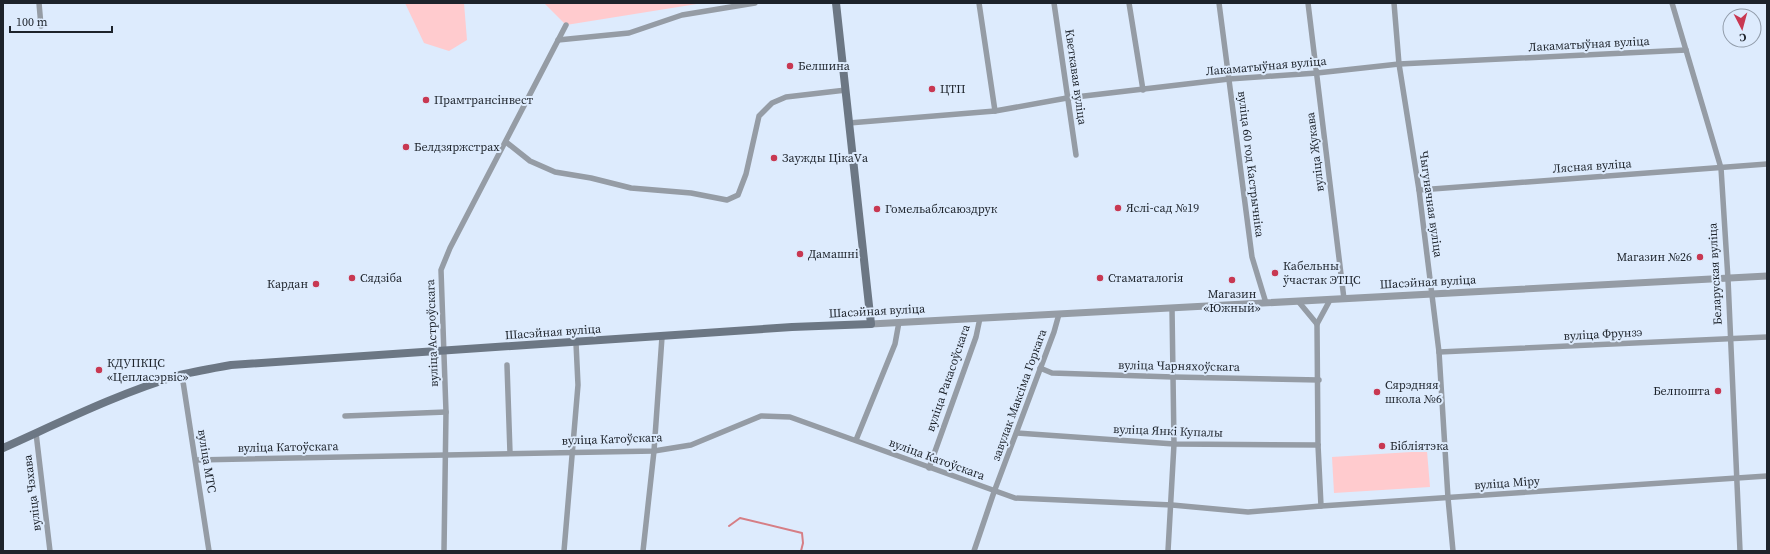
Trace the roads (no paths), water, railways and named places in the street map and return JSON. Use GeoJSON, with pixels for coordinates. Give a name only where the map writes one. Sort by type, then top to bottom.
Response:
{"type":"FeatureCollection","features":[{"type":"Feature","properties":{"kind":"main road"},"geometry":{"type":"LineString","coordinates":[[836,3],[871,324]]}},
{"type":"Feature","properties":{"kind":"main road","name":"Шасэйная вуліца"},"geometry":{"type":"LineString","coordinates":[[3,448],[109,401],[182,375],[231,365],[256,362],[445,352],[871,324]]}},
{"type":"Feature","properties":{"kind":"street"},"geometry":{"type":"LineString","coordinates":[[39,3],[41,26]]}},
{"type":"Feature","properties":{"kind":"street"},"geometry":{"type":"LineString","coordinates":[[558,40],[629,33],[682,15],[754,3]]}},
{"type":"Feature","properties":{"kind":"street"},"geometry":{"type":"LineString","coordinates":[[979,3],[994,111]]}},
{"type":"Feature","properties":{"kind":"street","name":"Кветкавая вуліца"},"geometry":{"type":"LineString","coordinates":[[1054,3],[1076,155]]}},
{"type":"Feature","properties":{"kind":"street"},"geometry":{"type":"LineString","coordinates":[[1130,3],[1143,90]]}},
{"type":"Feature","properties":{"kind":"street","name":"вуліца 60 год Кастрычніка"},"geometry":{"type":"LineString","coordinates":[[1219,3],[1252,257],[1266,303]]}},
{"type":"Feature","properties":{"kind":"street","name":"вуліца Жукава"},"geometry":{"type":"LineString","coordinates":[[1308,3],[1344,299]]}},
{"type":"Feature","properties":{"kind":"street","name":"Чыгуначная вуліца"},"geometry":{"type":"LineString","coordinates":[[1394,3],[1399,64],[1419,190],[1439,352],[1448,498],[1453,551]]}},
{"type":"Feature","properties":{"kind":"street","name":"Беларуская вуліца"},"geometry":{"type":"LineString","coordinates":[[1673,3],[1720,168],[1728,279],[1740,551]]}},
{"type":"Feature","properties":{"kind":"street","name":"вуліца Астроўскага"},"geometry":{"type":"LineString","coordinates":[[444,551],[446,412],[441,270],[566,25]]}},
{"type":"Feature","properties":{"kind":"street","name":"Лакаматыўная вуліца"},"geometry":{"type":"LineString","coordinates":[[849,123],[994,111],[1067,98],[1229,79],[1317,73],[1399,64],[1686,50]]}},
{"type":"Feature","properties":{"kind":"street"},"geometry":{"type":"LineString","coordinates":[[506,142],[530,161],[555,172],[591,178],[631,188],[691,193],[727,200],[738,195],[746,174],[759,116],[772,102],[786,97],[846,90]]}},
{"type":"Feature","properties":{"kind":"street","name":"Лясная вуліца"},"geometry":{"type":"LineString","coordinates":[[1419,190],[1767,164]]}},
{"type":"Feature","properties":{"kind":"street","name":"Шасэйная вуліца"},"geometry":{"type":"LineString","coordinates":[[871,324],[1767,276]]}},
{"type":"Feature","properties":{"kind":"street"},"geometry":{"type":"LineString","coordinates":[[1320,506],[1317,324],[1330,300]]}},
{"type":"Feature","properties":{"kind":"street"},"geometry":{"type":"LineString","coordinates":[[1298,301],[1317,324]]}},
{"type":"Feature","properties":{"kind":"street"},"geometry":{"type":"LineString","coordinates":[[1168,551],[1172,505],[1174,444],[1172,308]]}},
{"type":"Feature","properties":{"kind":"street","name":"завулак Максіма Горкага"},"geometry":{"type":"LineString","coordinates":[[974,551],[994,492],[1054,332],[1059,314]]}},
{"type":"Feature","properties":{"kind":"street","name":"вуліца Ракасоўскага"},"geometry":{"type":"LineString","coordinates":[[929,468],[976,337],[980,318]]}},
{"type":"Feature","properties":{"kind":"street"},"geometry":{"type":"LineString","coordinates":[[856,440],[895,344],[899,322]]}},
{"type":"Feature","properties":{"kind":"street"},"geometry":{"type":"LineString","coordinates":[[643,551],[654,451],[662,337]]}},
{"type":"Feature","properties":{"kind":"street","name":"вуліца Фрунзэ"},"geometry":{"type":"LineString","coordinates":[[1439,352],[1767,337]]}},
{"type":"Feature","properties":{"kind":"street"},"geometry":{"type":"LineString","coordinates":[[564,551],[578,385],[576,343]]}},
{"type":"Feature","properties":{"kind":"street"},"geometry":{"type":"LineString","coordinates":[[507,365],[510,453]]}},
{"type":"Feature","properties":{"kind":"street","name":"вуліца Чарняхоўскага"},"geometry":{"type":"LineString","coordinates":[[1040,368],[1052,373],[1319,380]]}},
{"type":"Feature","properties":{"kind":"street","name":"вуліца МТС"},"geometry":{"type":"LineString","coordinates":[[182,375],[209,551]]}},
{"type":"Feature","properties":{"kind":"street"},"geometry":{"type":"LineString","coordinates":[[345,416],[446,412]]}},
{"type":"Feature","properties":{"kind":"street","name":"вуліца Катоўскага"},"geometry":{"type":"LineString","coordinates":[[196,460],[654,451],[691,445],[762,416],[790,417],[994,492],[1015,498],[1172,505],[1248,512]]}},
{"type":"Feature","properties":{"kind":"street","name":"вуліца Чэхава"},"geometry":{"type":"LineString","coordinates":[[36,433],[50,551]]}},
{"type":"Feature","properties":{"kind":"street","name":"вуліца Янкі Купалы"},"geometry":{"type":"LineString","coordinates":[[1017,433],[1174,444],[1318,445]]}},
{"type":"Feature","properties":{"kind":"street","name":"вуліца Міру"},"geometry":{"type":"LineString","coordinates":[[1248,512],[1767,476]]}},
{"type":"Feature","properties":{"kind":"waterway"},"geometry":{"type":"LineString","coordinates":[[729,526],[740,518],[802,533],[803,543],[801,551]]}},
{"type":"Feature","properties":{"kind":"place","name":"Белшина"},"geometry":{"type":"Point","coordinates":[790,66]}},
{"type":"Feature","properties":{"kind":"place","name":"ЦТП"},"geometry":{"type":"Point","coordinates":[932,89]}},
{"type":"Feature","properties":{"kind":"place","name":"Прамтрансінвест"},"geometry":{"type":"Point","coordinates":[426,100]}},
{"type":"Feature","properties":{"kind":"place","name":"Белдзяржстрах"},"geometry":{"type":"Point","coordinates":[406,147]}},
{"type":"Feature","properties":{"kind":"place","name":"Заужды ЦікаVа"},"geometry":{"type":"Point","coordinates":[774,158]}},
{"type":"Feature","properties":{"kind":"place","name":"Яслі-сад №19"},"geometry":{"type":"Point","coordinates":[1118,208]}},
{"type":"Feature","properties":{"kind":"place","name":"Гомельаблсаюздрук"},"geometry":{"type":"Point","coordinates":[877,209]}},
{"type":"Feature","properties":{"kind":"place","name":"Дамашні"},"geometry":{"type":"Point","coordinates":[800,254]}},
{"type":"Feature","properties":{"kind":"place","name":"Магазин №26"},"geometry":{"type":"Point","coordinates":[1700,257]}},
{"type":"Feature","properties":{"kind":"place","name":"Кабельны ўчастак ЭТЦС"},"geometry":{"type":"Point","coordinates":[1275,273]}},
{"type":"Feature","properties":{"kind":"place","name":"Сядзіба"},"geometry":{"type":"Point","coordinates":[352,278]}},
{"type":"Feature","properties":{"kind":"place","name":"Стаматалогія"},"geometry":{"type":"Point","coordinates":[1100,278]}},
{"type":"Feature","properties":{"kind":"place","name":"Магазин «Южный»"},"geometry":{"type":"Point","coordinates":[1232,280]}},
{"type":"Feature","properties":{"kind":"place","name":"Кардан"},"geometry":{"type":"Point","coordinates":[316,284]}},
{"type":"Feature","properties":{"kind":"place","name":"КДУПКЦС «Цепласэрвіс»"},"geometry":{"type":"Point","coordinates":[99,370]}},
{"type":"Feature","properties":{"kind":"place","name":"Белпошта"},"geometry":{"type":"Point","coordinates":[1718,391]}},
{"type":"Feature","properties":{"kind":"place","name":"Сярэдняя школа №6"},"geometry":{"type":"Point","coordinates":[1377,392]}},
{"type":"Feature","properties":{"kind":"place","name":"Бібліятэка"},"geometry":{"type":"Point","coordinates":[1382,446]}}]}
